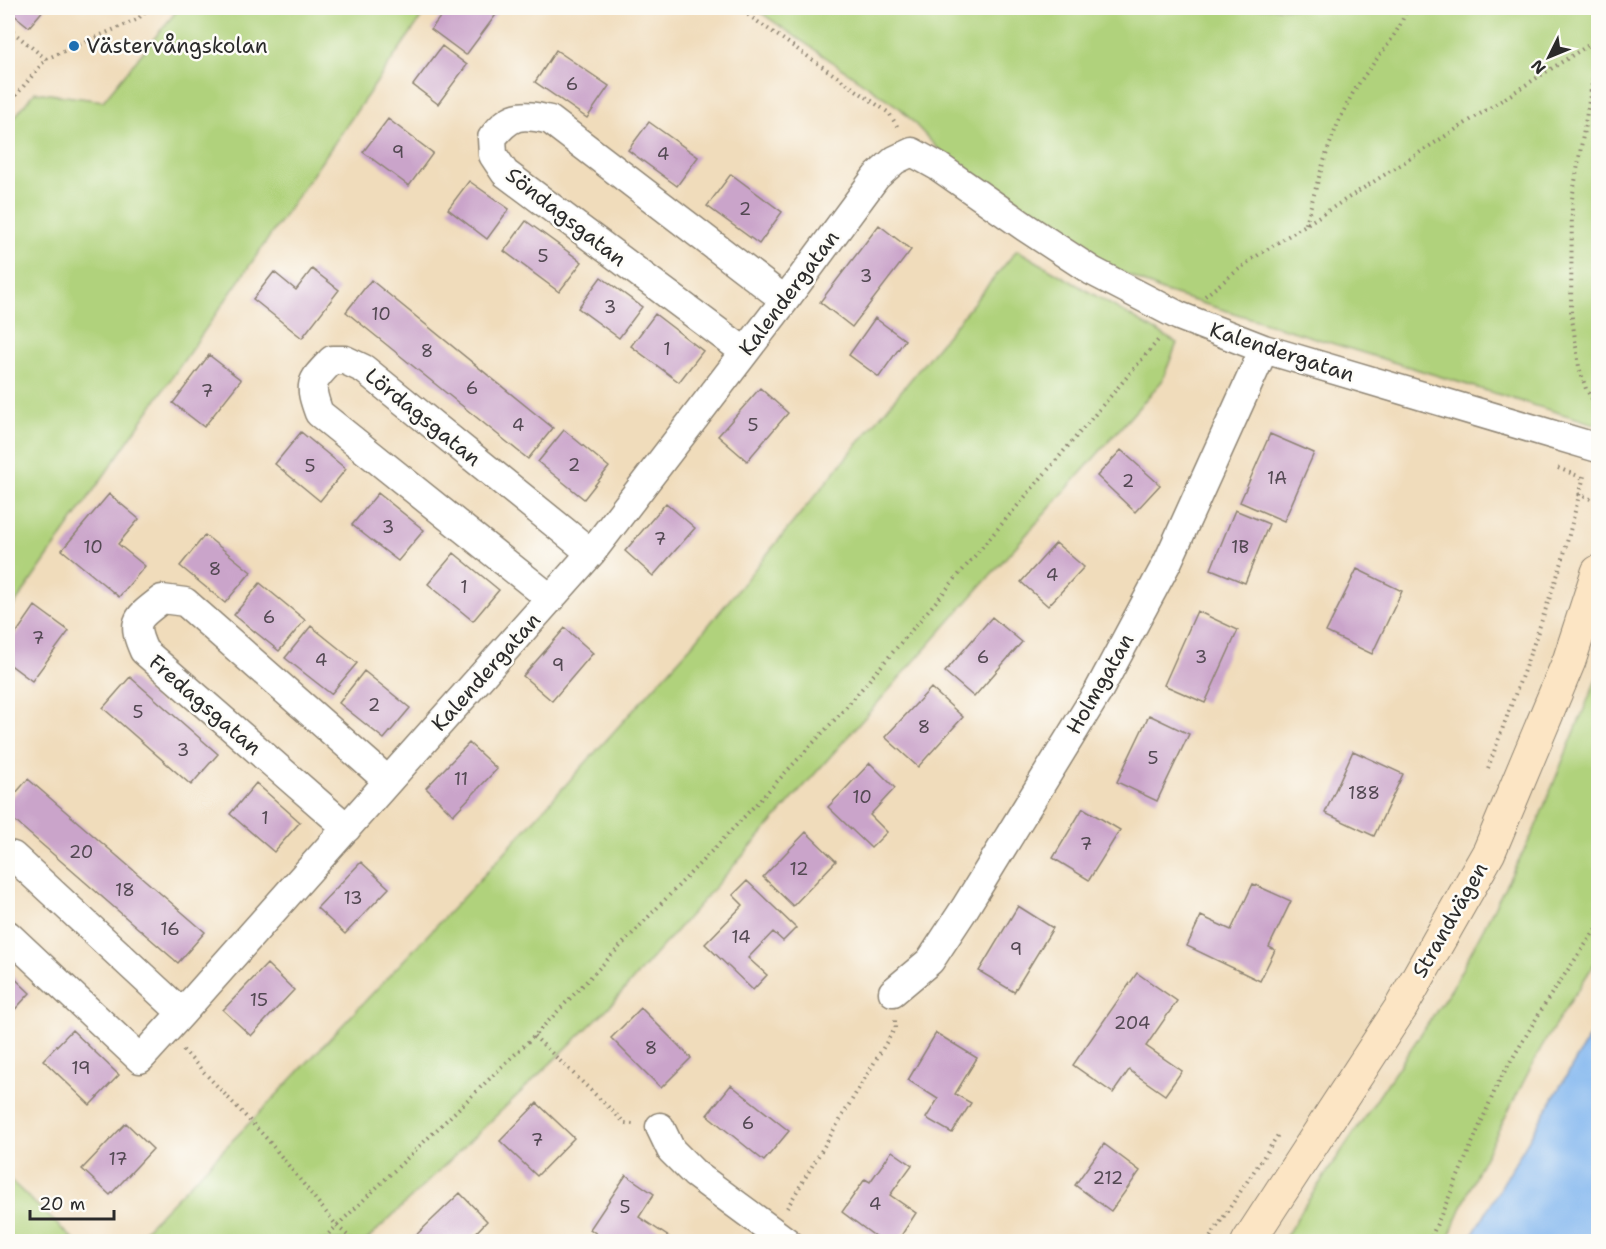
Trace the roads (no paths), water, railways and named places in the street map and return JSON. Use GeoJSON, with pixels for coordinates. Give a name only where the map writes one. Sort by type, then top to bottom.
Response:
{"type":"FeatureCollection","features":[{"type":"Feature","properties":{"kind":"street","name":"Söndagsgatan"},"geometry":{"type":"LineString","coordinates":[[745,352],[505,173],[493,155],[492,138],[513,117],[532,116],[550,120],[785,300]]}},
{"type":"Feature","properties":{"kind":"street","name":"Kalendergatan"},"geometry":{"type":"LineString","coordinates":[[8,935],[140,1059],[591,553],[876,177],[895,160],[912,152],[939,167],[1092,271],[1179,316],[1264,349],[1596,447]]}},
{"type":"Feature","properties":{"kind":"street","name":"Holmgatan"},"geometry":{"type":"LineString","coordinates":[[893,992],[930,961],[1099,690],[1168,561],[1264,349]]}},
{"type":"Feature","properties":{"kind":"street","name":"Lördagsgatan"},"geometry":{"type":"LineString","coordinates":[[551,599],[319,413],[312,396],[314,380],[332,360],[345,360],[364,369],[591,553]]}},
{"type":"Feature","properties":{"kind":"street","name":"Strandvägen"},"geometry":{"type":"LineString","coordinates":[[1248,1242],[1400,1009],[1489,852],[1569,661],[1599,572]]}},
{"type":"Feature","properties":{"kind":"street","name":"Fredagsgatan"},"geometry":{"type":"LineString","coordinates":[[347,828],[144,651],[136,634],[139,618],[162,599],[185,602],[388,781]]}},
{"type":"Feature","properties":{"kind":"street"},"geometry":{"type":"LineString","coordinates":[[8,855],[13,856],[173,1022]]}},
{"type":"Feature","properties":{"kind":"street"},"geometry":{"type":"LineString","coordinates":[[660,1127],[671,1150],[695,1174],[780,1237]]}},
{"type":"Feature","properties":{"kind":"water"},"geometry":{"type":"Polygon","coordinates":[[[1598,1022],[1598,1241],[1469,1241],[1598,1022]]]}},
{"type":"Feature","properties":{"kind":"place","name":"Västervångskolan"},"geometry":{"type":"Point","coordinates":[74,46]}}]}
